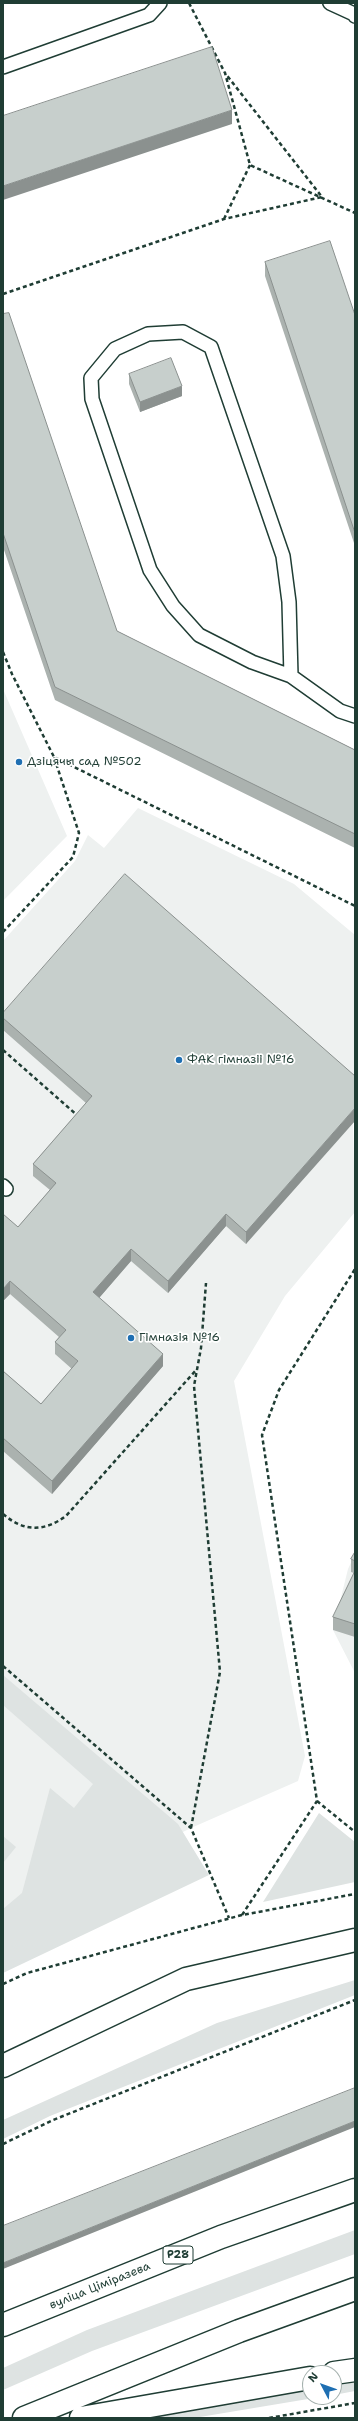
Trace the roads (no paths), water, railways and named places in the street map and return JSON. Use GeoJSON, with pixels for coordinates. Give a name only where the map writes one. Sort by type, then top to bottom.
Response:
{"type":"FeatureCollection","features":[{"type":"Feature","properties":{"kind":"main road"},"geometry":{"type":"LineString","coordinates":[[3,2066],[186,1979],[355,1940]]}},
{"type":"Feature","properties":{"kind":"main road","name":"вуліца Ціміразева"},"geometry":{"type":"LineString","coordinates":[[3,2325],[221,2237],[355,2190]]}},
{"type":"Feature","properties":{"kind":"main road"},"geometry":{"type":"LineString","coordinates":[[24,2418],[239,2331],[355,2289]]}},
{"type":"Feature","properties":{"kind":"main road"},"geometry":{"type":"LineString","coordinates":[[342,2372],[355,2370]]}},
{"type":"Feature","properties":{"kind":"main road"},"geometry":{"type":"LineString","coordinates":[[80,2418],[302,2379]]}},
{"type":"Feature","properties":{"kind":"lane"},"geometry":{"type":"LineString","coordinates":[[3,67],[149,15],[160,3]]}},
{"type":"Feature","properties":{"kind":"lane"},"geometry":{"type":"LineString","coordinates":[[330,3],[355,16]]}},
{"type":"Feature","properties":{"kind":"lane"},"geometry":{"type":"LineString","coordinates":[[291,676],[289,602],[283,556],[210,347],[183,332],[148,334],[115,349],[91,378],[92,399],[150,570],[173,606],[199,635],[252,662],[291,676],[340,711],[355,716]]}},
{"type":"Feature","properties":{"kind":"place","name":"Дзіцячы сад №502"},"geometry":{"type":"Point","coordinates":[19,762]}},
{"type":"Feature","properties":{"kind":"place","name":"ФАК гімназіі №16"},"geometry":{"type":"Point","coordinates":[179,1060]}},
{"type":"Feature","properties":{"kind":"place","name":"Гімназія №16"},"geometry":{"type":"Point","coordinates":[131,1338]}}]}
